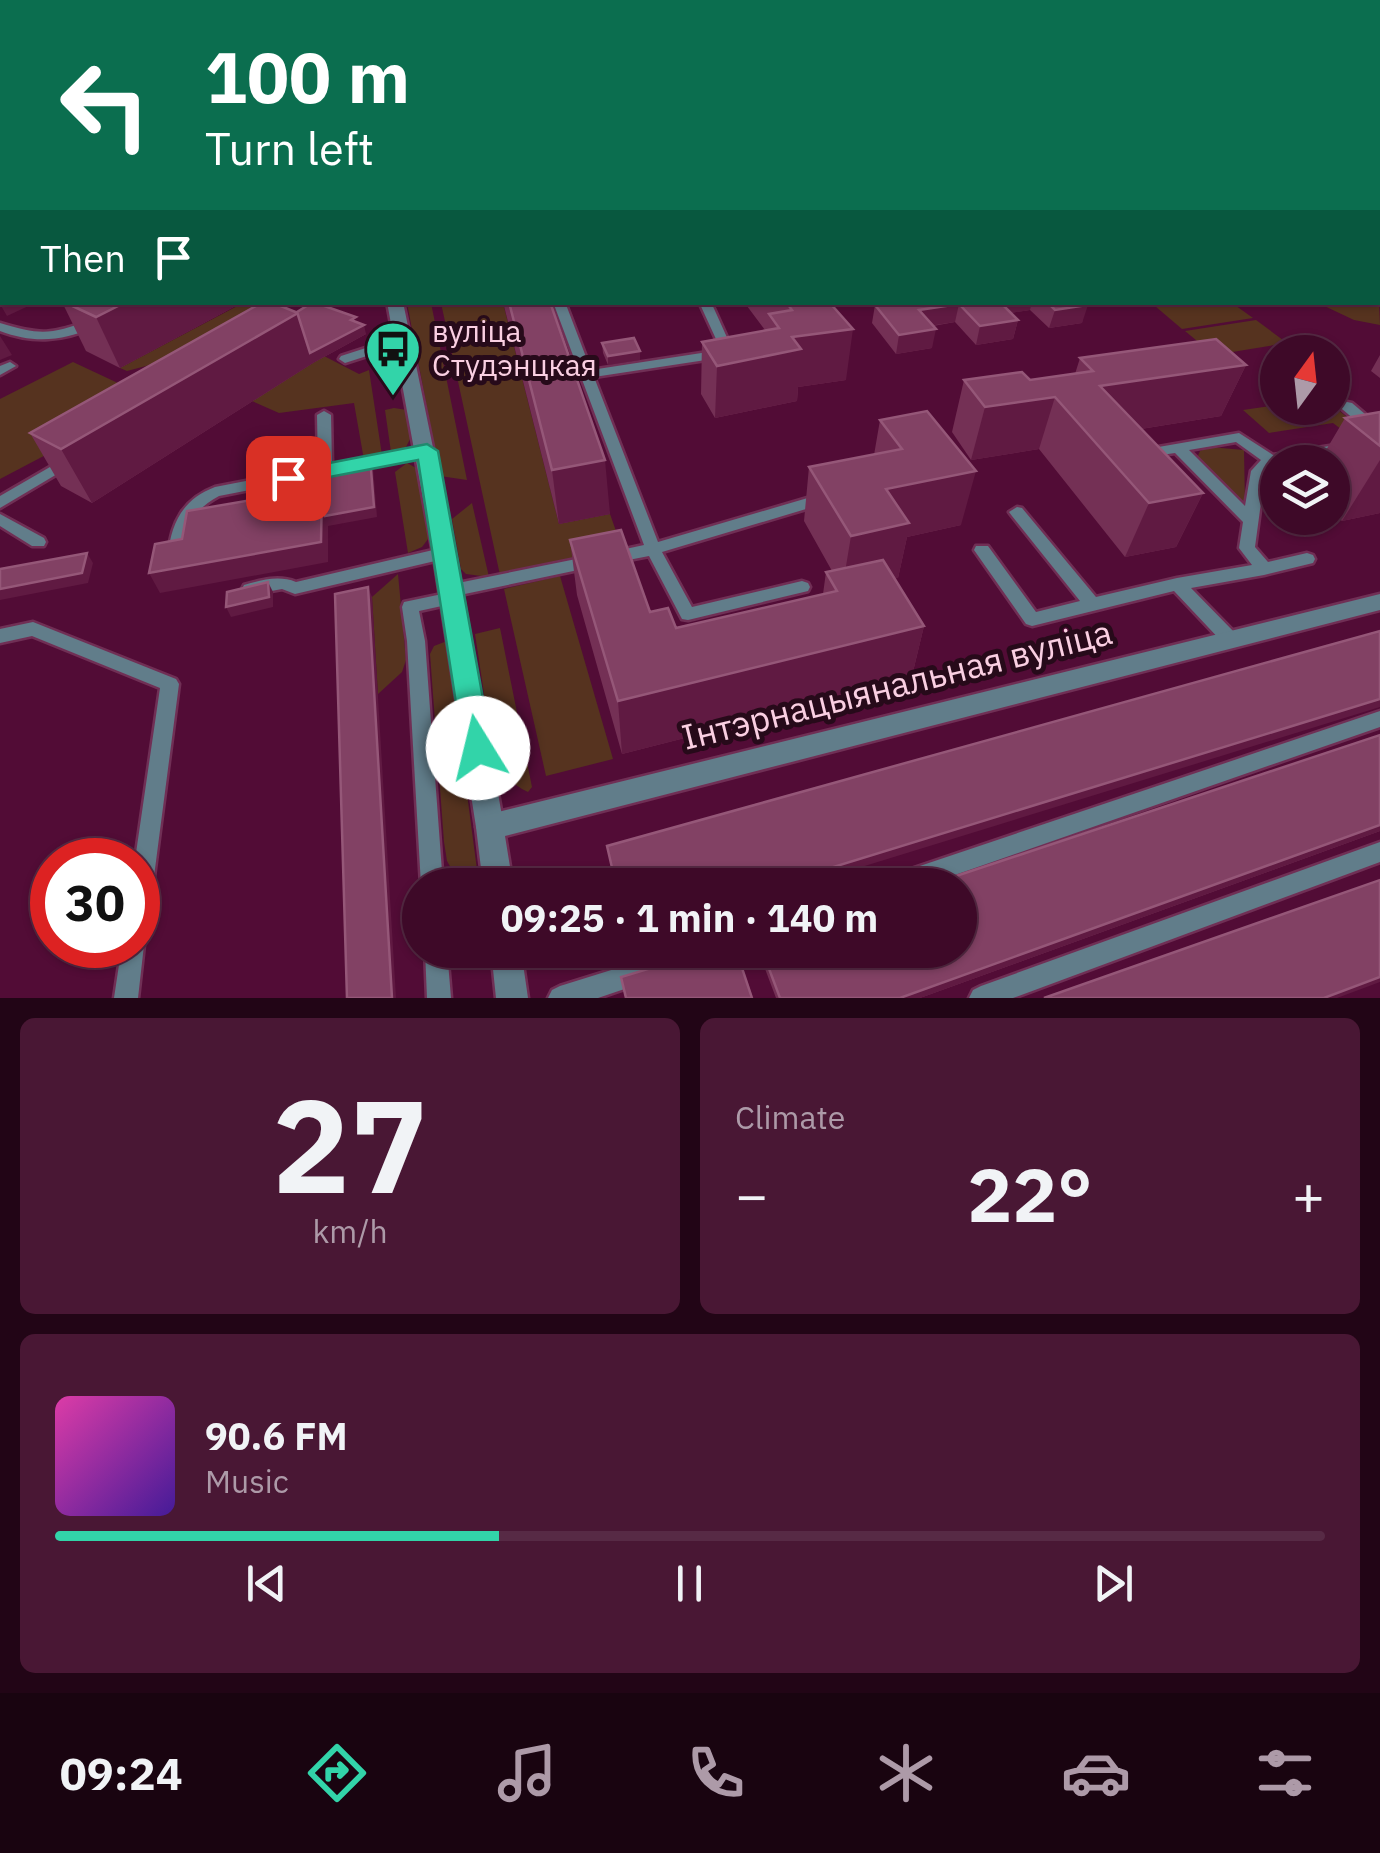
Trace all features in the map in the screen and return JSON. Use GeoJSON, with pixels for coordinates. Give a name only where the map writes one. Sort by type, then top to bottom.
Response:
{"type":"FeatureCollection","features":[{"type":"Feature","properties":{"kind":"street"},"geometry":{"type":"LineString","coordinates":[[397,305],[446,554],[496,868]]}},
{"type":"Feature","properties":{"kind":"street","name":"Інтэрнацыянальная вуліца"},"geometry":{"type":"LineString","coordinates":[[490,827],[1380,602]]}},
{"type":"Feature","properties":{"kind":"street"},"geometry":{"type":"LineString","coordinates":[[508,968],[512,998]]}},
{"type":"Feature","properties":{"kind":"lane"},"geometry":{"type":"LineString","coordinates":[[560,305],[653,549],[688,614],[802,588]]}},
{"type":"Feature","properties":{"kind":"lane"},"geometry":{"type":"LineString","coordinates":[[588,374],[728,353],[706,305]]}},
{"type":"Feature","properties":{"kind":"lane"},"geometry":{"type":"LineString","coordinates":[[0,327],[28,339],[42,339],[72,333],[106,318]]}},
{"type":"Feature","properties":{"kind":"lane"},"geometry":{"type":"LineString","coordinates":[[345,359],[404,340]]}},
{"type":"Feature","properties":{"kind":"lane"},"geometry":{"type":"LineString","coordinates":[[1350,409],[1380,434]]}},
{"type":"Feature","properties":{"kind":"lane"},"geometry":{"type":"LineString","coordinates":[[324,415],[325,471]]}},
{"type":"Feature","properties":{"kind":"lane"},"geometry":{"type":"LineString","coordinates":[[1147,452],[1239,437],[1260,453]]}},
{"type":"Feature","properties":{"kind":"lane"},"geometry":{"type":"LineString","coordinates":[[1350,447],[1380,442]]}},
{"type":"Feature","properties":{"kind":"lane"},"geometry":{"type":"LineString","coordinates":[[1180,449],[1251,521]]}},
{"type":"Feature","properties":{"kind":"lane"},"geometry":{"type":"LineString","coordinates":[[176,556],[181,522],[198,500],[215,492],[427,451]]}},
{"type":"Feature","properties":{"kind":"lane"},"geometry":{"type":"LineString","coordinates":[[0,503],[84,452]]}},
{"type":"Feature","properties":{"kind":"lane"},"geometry":{"type":"LineString","coordinates":[[1260,470],[1247,548],[1264,569]]}},
{"type":"Feature","properties":{"kind":"lane"},"geometry":{"type":"LineString","coordinates":[[431,868],[416,641],[410,607],[653,549],[810,502]]}},
{"type":"Feature","properties":{"kind":"lane"},"geometry":{"type":"LineString","coordinates":[[1017,512],[1092,604]]}},
{"type":"Feature","properties":{"kind":"lane"},"geometry":{"type":"LineString","coordinates":[[0,520],[38,542]]}},
{"type":"Feature","properties":{"kind":"lane"},"geometry":{"type":"LineString","coordinates":[[982,550],[1032,619],[1177,584],[1307,559]]}},
{"type":"Feature","properties":{"kind":"lane"},"geometry":{"type":"LineString","coordinates":[[244,591],[284,583],[295,588],[446,554]]}},
{"type":"Feature","properties":{"kind":"lane"},"geometry":{"type":"LineString","coordinates":[[1177,584],[1230,639]]}},
{"type":"Feature","properties":{"kind":"lane"},"geometry":{"type":"LineString","coordinates":[[1,639],[32,629],[170,684],[149,838]]}},
{"type":"Feature","properties":{"kind":"lane"},"geometry":{"type":"LineString","coordinates":[[946,868],[1380,719]]}},
{"type":"Feature","properties":{"kind":"lane"},"geometry":{"type":"LineString","coordinates":[[981,998],[1380,852]]}},
{"type":"Feature","properties":{"kind":"lane"},"geometry":{"type":"LineString","coordinates":[[126,998],[130,968]]}},
{"type":"Feature","properties":{"kind":"lane"},"geometry":{"type":"LineString","coordinates":[[437,968],[439,998]]}},
{"type":"Feature","properties":{"kind":"lane"},"geometry":{"type":"LineString","coordinates":[[560,998],[651,968]]}},
{"type":"Feature","properties":{"kind":"shaded area"},"geometry":{"type":"Polygon","coordinates":[[[239,305],[276,305],[180,357],[127,371],[120,368],[239,305]]]}},
{"type":"Feature","properties":{"kind":"shaded area"},"geometry":{"type":"Polygon","coordinates":[[[407,305],[431,305],[467,480],[440,476],[407,305]]]}},
{"type":"Feature","properties":{"kind":"shaded area"},"geometry":{"type":"Polygon","coordinates":[[[441,305],[504,305],[559,524],[610,514],[623,551],[500,575],[441,305]]]}},
{"type":"Feature","properties":{"kind":"shaded area"},"geometry":{"type":"Polygon","coordinates":[[[1235,305],[1253,318],[1182,329],[1155,306],[1235,305]]]}},
{"type":"Feature","properties":{"kind":"shaded area"},"geometry":{"type":"Polygon","coordinates":[[[1322,305],[1379,305],[1380,325],[1354,320],[1322,305]]]}},
{"type":"Feature","properties":{"kind":"shaded area"},"geometry":{"type":"Polygon","coordinates":[[[1256,320],[1276,335],[1260,335],[1260,347],[1214,355],[1185,331],[1256,320]]]}},
{"type":"Feature","properties":{"kind":"shaded area"},"geometry":{"type":"Polygon","coordinates":[[[324,356],[359,374],[369,370],[382,455],[364,460],[354,403],[279,413],[252,401],[324,356]]]}},
{"type":"Feature","properties":{"kind":"shaded area"},"geometry":{"type":"Polygon","coordinates":[[[73,362],[152,399],[0,479],[0,399],[73,362]]]}},
{"type":"Feature","properties":{"kind":"shaded area"},"geometry":{"type":"Polygon","coordinates":[[[1260,408],[1260,425],[1320,425],[1269,433],[1243,410],[1260,408]]]}},
{"type":"Feature","properties":{"kind":"shaded area"},"geometry":{"type":"Polygon","coordinates":[[[385,410],[407,410],[414,431],[406,447],[391,452],[385,410]]]}},
{"type":"Feature","properties":{"kind":"shaded area"},"geometry":{"type":"Polygon","coordinates":[[[1350,419],[1371,436],[1354,439],[1336,425],[1350,425],[1350,419]]]}},
{"type":"Feature","properties":{"kind":"shaded area"},"geometry":{"type":"Polygon","coordinates":[[[1210,447],[1244,450],[1245,505],[1197,458],[1200,451],[1210,447]]]}},
{"type":"Feature","properties":{"kind":"shaded area"},"geometry":{"type":"Polygon","coordinates":[[[407,463],[418,469],[431,535],[422,547],[408,553],[395,472],[407,463]]]}},
{"type":"Feature","properties":{"kind":"shaded area"},"geometry":{"type":"Polygon","coordinates":[[[472,503],[489,577],[466,574],[461,569],[452,519],[472,503]]]}},
{"type":"Feature","properties":{"kind":"shaded area"},"geometry":{"type":"Polygon","coordinates":[[[398,574],[406,660],[402,672],[378,694],[372,597],[398,574]]]}},
{"type":"Feature","properties":{"kind":"shaded area"},"geometry":{"type":"Polygon","coordinates":[[[560,576],[613,759],[546,776],[504,589],[560,576]]]}},
{"type":"Feature","properties":{"kind":"shaded area"},"geometry":{"type":"Polygon","coordinates":[[[500,628],[532,787],[528,792],[511,781],[493,753],[475,634],[500,628]]]}},
{"type":"Feature","properties":{"kind":"shaded area"},"geometry":{"type":"Polygon","coordinates":[[[447,641],[477,868],[451,868],[447,861],[430,654],[434,646],[447,641]]]}},
{"type":"Feature","properties":{"kind":"building"},"geometry":{"type":"Polygon","coordinates":[[[70,305],[120,305],[96,317],[70,305]]]}},
{"type":"Feature","properties":{"kind":"building"},"geometry":{"type":"Polygon","coordinates":[[[258,305],[278,305],[298,313],[61,449],[30,433],[258,305]]]}},
{"type":"Feature","properties":{"kind":"building"},"geometry":{"type":"Polygon","coordinates":[[[308,305],[322,305],[356,317],[351,320],[364,325],[310,353],[297,312],[308,305]]]}},
{"type":"Feature","properties":{"kind":"building"},"geometry":{"type":"Polygon","coordinates":[[[510,305],[551,305],[605,460],[552,470],[510,305]]]}},
{"type":"Feature","properties":{"kind":"building"},"geometry":{"type":"Polygon","coordinates":[[[788,305],[832,305],[853,329],[792,337],[801,349],[717,366],[702,342],[779,328],[769,314],[792,310],[788,305]]]}},
{"type":"Feature","properties":{"kind":"building"},"geometry":{"type":"Polygon","coordinates":[[[875,305],[952,305],[919,310],[936,329],[899,335],[875,305]]]}},
{"type":"Feature","properties":{"kind":"building"},"geometry":{"type":"Polygon","coordinates":[[[960,305],[1003,305],[1018,320],[980,326],[960,305]]]}},
{"type":"Feature","properties":{"kind":"building"},"geometry":{"type":"Polygon","coordinates":[[[1050,305],[1088,305],[1055,310],[1050,305]]]}},
{"type":"Feature","properties":{"kind":"building"},"geometry":{"type":"Polygon","coordinates":[[[634,338],[640,351],[608,356],[602,343],[634,338]]]}},
{"type":"Feature","properties":{"kind":"building"},"geometry":{"type":"Polygon","coordinates":[[[1216,339],[1246,365],[1100,386],[1203,493],[1149,503],[1055,397],[985,407],[964,380],[1022,372],[1030,380],[1093,371],[1080,358],[1216,339]]]}},
{"type":"Feature","properties":{"kind":"building"},"geometry":{"type":"Polygon","coordinates":[[[927,411],[976,471],[886,489],[909,523],[851,536],[809,467],[902,449],[880,420],[927,411]]]}},
{"type":"Feature","properties":{"kind":"building"},"geometry":{"type":"Polygon","coordinates":[[[1380,412],[1380,446],[1350,422],[1350,417],[1380,412]]]}},
{"type":"Feature","properties":{"kind":"building"},"geometry":{"type":"Polygon","coordinates":[[[370,457],[374,507],[325,516],[324,465],[370,457]]]}},
{"type":"Feature","properties":{"kind":"building"},"geometry":{"type":"Polygon","coordinates":[[[322,488],[321,542],[149,573],[155,544],[182,539],[187,511],[322,488]]]}},
{"type":"Feature","properties":{"kind":"building"},"geometry":{"type":"Polygon","coordinates":[[[621,530],[650,612],[668,608],[676,628],[837,591],[826,572],[883,560],[924,626],[618,701],[570,540],[621,530]]]}},
{"type":"Feature","properties":{"kind":"building"},"geometry":{"type":"Polygon","coordinates":[[[87,553],[82,573],[0,589],[0,569],[87,553]]]}},
{"type":"Feature","properties":{"kind":"building"},"geometry":{"type":"Polygon","coordinates":[[[268,582],[269,597],[226,607],[227,592],[268,582]]]}},
{"type":"Feature","properties":{"kind":"building"},"geometry":{"type":"Polygon","coordinates":[[[368,587],[392,998],[347,998],[335,594],[368,587]]]}},
{"type":"Feature","properties":{"kind":"building"},"geometry":{"type":"Polygon","coordinates":[[[1380,631],[1380,699],[830,868],[612,868],[607,846],[1380,631]]]}},
{"type":"Feature","properties":{"kind":"building"},"geometry":{"type":"Polygon","coordinates":[[[1380,735],[1380,825],[900,998],[780,998],[769,968],[977,968],[977,869],[1380,735]]]}},
{"type":"Feature","properties":{"kind":"building"},"geometry":{"type":"Polygon","coordinates":[[[1380,880],[1380,977],[1324,998],[1044,998],[1380,880]]]}},
{"type":"Feature","properties":{"kind":"building"},"geometry":{"type":"Polygon","coordinates":[[[651,968],[742,968],[752,998],[626,998],[621,977],[651,968]]]}},
{"type":"Feature","properties":{"kind":"place","name":"вуліца Студэнцкая"},"geometry":{"type":"Point","coordinates":[393,398]}},
{"type":"Feature","properties":{"kind":"route"},"geometry":{"type":"LineString","coordinates":[[288,478],[427,451],[478,748]]}}]}
